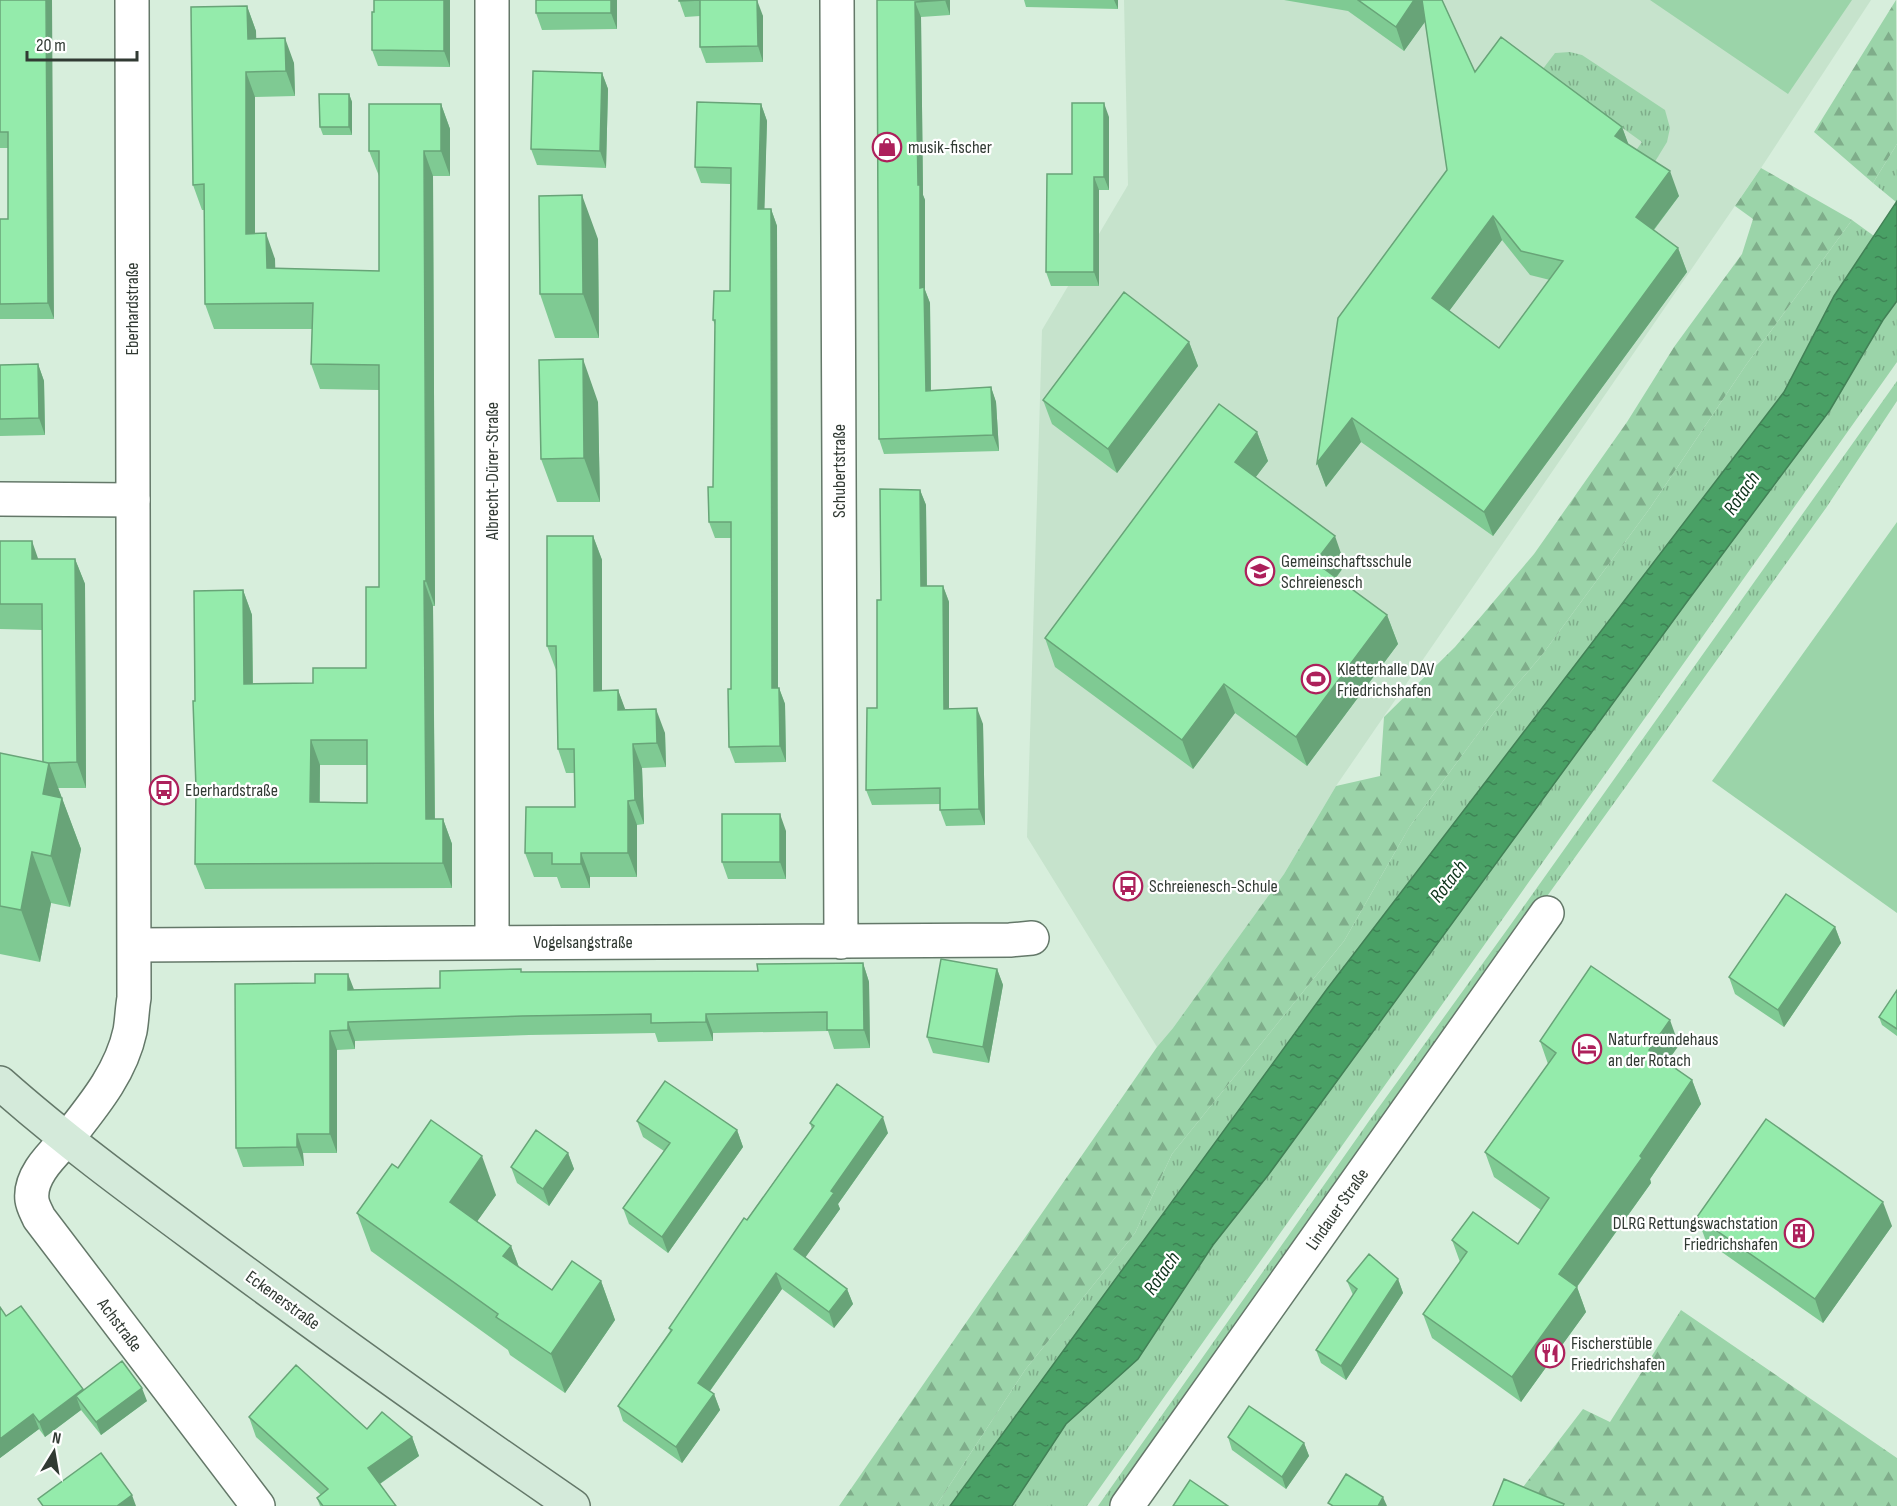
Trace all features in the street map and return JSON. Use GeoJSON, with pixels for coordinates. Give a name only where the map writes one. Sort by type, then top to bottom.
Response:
{"type":"FeatureCollection","features":[{"type":"Feature","properties":{"kind":"main road","name":"Eckenerstraße"},"geometry":{"type":"LineString","coordinates":[[0,1083],[67,1139],[297,1311],[573,1506]]}},
{"type":"Feature","properties":{"kind":"street","name":"Eberhardstraße"},"geometry":{"type":"LineString","coordinates":[[67,1139],[106,1087],[120,1059],[129,1032],[132,1010],[135,945],[132,0]]}},
{"type":"Feature","properties":{"kind":"street","name":"Albrecht-Dürer-Straße"},"geometry":{"type":"LineString","coordinates":[[492,0],[492,943]]}},
{"type":"Feature","properties":{"kind":"street","name":"Schubertstraße"},"geometry":{"type":"LineString","coordinates":[[837,0],[841,942]]}},
{"type":"Feature","properties":{"kind":"street"},"geometry":{"type":"LineString","coordinates":[[0,499],[132,500]]}},
{"type":"Feature","properties":{"kind":"street","name":"Lindauer Straße"},"geometry":{"type":"LineString","coordinates":[[1127,1506],[1547,913]]}},
{"type":"Feature","properties":{"kind":"street","name":"Vogelsangstraße"},"geometry":{"type":"LineString","coordinates":[[135,945],[841,942],[1032,938]]}},
{"type":"Feature","properties":{"kind":"street","name":"Achstraße"},"geometry":{"type":"LineString","coordinates":[[67,1139],[44,1165],[35,1180],[32,1202],[39,1218],[258,1506]]}},
{"type":"Feature","properties":{"kind":"shaded area","name":"Gemeinschaftsschule Schreienesch"},"geometry":{"type":"Polygon","coordinates":[[[1124,0],[1871,0],[1761,168],[1336,786],[1284,874],[1157,1047],[1027,837],[1042,330],[1128,185],[1124,0]]]}},
{"type":"Feature","properties":{"kind":"green space"},"geometry":{"type":"Polygon","coordinates":[[[1650,0],[1852,0],[1788,94],[1650,0]]]}},
{"type":"Feature","properties":{"kind":"green space"},"geometry":{"type":"Polygon","coordinates":[[[1896,0],[1897,144],[1873,183],[1814,132],[1896,0]]]}},
{"type":"Feature","properties":{"kind":"green space"},"geometry":{"type":"Polygon","coordinates":[[[1570,52],[1582,55],[1665,110],[1670,128],[1667,142],[1648,173],[1629,160],[1642,142],[1542,70],[1555,53],[1570,52]]]}},
{"type":"Feature","properties":{"kind":"green space"},"geometry":{"type":"Polygon","coordinates":[[[1897,144],[1897,202],[1896,202],[1873,183],[1897,144]]]}},
{"type":"Feature","properties":{"kind":"green space"},"geometry":{"type":"Polygon","coordinates":[[[1761,168],[1852,220],[1746,365],[1650,508],[1542,655],[1497,708],[1410,826],[1344,941],[1172,1154],[1135,1233],[1025,1370],[936,1506],[839,1506],[1157,1047],[1284,874],[1336,786],[1380,776],[1384,717],[1455,647],[1534,554],[1627,422],[1674,347],[1742,254],[1753,219],[1735,206],[1761,168]]]}},
{"type":"Feature","properties":{"kind":"green space"},"geometry":{"type":"Polygon","coordinates":[[[1852,220],[1874,236],[1834,296],[1784,392],[1327,989],[951,1506],[936,1506],[1025,1370],[1135,1233],[1172,1154],[1344,941],[1410,826],[1497,708],[1542,655],[1650,508],[1746,365],[1852,220]]]}},
{"type":"Feature","properties":{"kind":"green space"},"geometry":{"type":"Polygon","coordinates":[[[1897,301],[1897,362],[1087,1506],[1012,1506],[1066,1424],[1138,1359],[1213,1245],[1269,1174],[1830,410],[1883,320],[1897,301]]]}},
{"type":"Feature","properties":{"kind":"green space"},"geometry":{"type":"Polygon","coordinates":[[[1897,381],[1897,401],[1826,508],[1109,1506],[1098,1506],[1369,1121],[1897,381]]]}},
{"type":"Feature","properties":{"kind":"green space"},"geometry":{"type":"Polygon","coordinates":[[[1897,522],[1897,913],[1712,781],[1897,522]]]}},
{"type":"Feature","properties":{"kind":"green space"},"geometry":{"type":"Polygon","coordinates":[[[1681,1310],[1897,1458],[1897,1506],[1560,1506],[1520,1491],[1583,1409],[1610,1422],[1681,1310]]]}},
{"type":"Feature","properties":{"kind":"water","name":"Rotach"},"geometry":{"type":"Polygon","coordinates":[[[1897,201],[1897,301],[1883,320],[1830,410],[1269,1174],[1213,1245],[1138,1359],[1066,1424],[1012,1506],[950,1506],[1327,989],[1784,392],[1834,296],[1897,201]]]}},
{"type":"Feature","properties":{"kind":"building"},"geometry":{"type":"Polygon","coordinates":[[[0,0],[46,0],[48,303],[0,304],[0,219],[8,219],[8,132],[0,132],[0,0]]]}},
{"type":"Feature","properties":{"kind":"building"},"geometry":{"type":"Polygon","coordinates":[[[374,0],[444,0],[444,51],[372,50],[374,0]]]}},
{"type":"Feature","properties":{"kind":"building"},"geometry":{"type":"Polygon","coordinates":[[[536,0],[611,0],[611,13],[536,13],[536,0]]]}},
{"type":"Feature","properties":{"kind":"building"},"geometry":{"type":"Polygon","coordinates":[[[700,0],[757,0],[758,46],[700,47],[700,0]]]}},
{"type":"Feature","properties":{"kind":"building"},"geometry":{"type":"Polygon","coordinates":[[[877,0],[945,0],[915,2],[918,185],[920,185],[920,288],[924,287],[926,391],[991,387],[993,435],[879,439],[877,0]]]}},
{"type":"Feature","properties":{"kind":"building"},"geometry":{"type":"Polygon","coordinates":[[[1358,0],[1414,0],[1396,27],[1358,0]]]}},
{"type":"Feature","properties":{"kind":"building"},"geometry":{"type":"Polygon","coordinates":[[[1422,0],[1442,0],[1475,72],[1501,37],[1622,127],[1615,136],[1670,171],[1636,217],[1678,248],[1484,512],[1352,418],[1317,463],[1338,318],[1447,170],[1422,0]],[[1493,216],[1432,298],[1499,348],[1563,261],[1521,251],[1493,216]]]}},
{"type":"Feature","properties":{"kind":"building"},"geometry":{"type":"Polygon","coordinates":[[[247,6],[248,39],[285,38],[286,71],[246,72],[246,234],[266,233],[267,268],[379,271],[379,151],[369,151],[369,104],[441,104],[441,151],[424,151],[426,581],[424,581],[426,819],[443,819],[443,863],[195,864],[194,591],[243,590],[244,684],[313,683],[313,668],[366,668],[366,587],[379,587],[379,365],[311,364],[313,303],[205,304],[204,184],[193,185],[191,7],[247,6]],[[311,740],[310,802],[367,803],[367,740],[311,740]]]}},
{"type":"Feature","properties":{"kind":"building"},"geometry":{"type":"Polygon","coordinates":[[[533,71],[602,73],[600,151],[531,149],[533,71]]]}},
{"type":"Feature","properties":{"kind":"building"},"geometry":{"type":"Polygon","coordinates":[[[319,94],[349,94],[349,127],[320,127],[319,94]]]}},
{"type":"Feature","properties":{"kind":"building"},"geometry":{"type":"Polygon","coordinates":[[[697,102],[761,104],[758,209],[771,209],[772,688],[779,688],[780,746],[729,747],[731,522],[709,522],[708,487],[713,487],[714,291],[730,291],[731,168],[695,167],[697,102]]]}},
{"type":"Feature","properties":{"kind":"building"},"geometry":{"type":"Polygon","coordinates":[[[1072,103],[1104,103],[1104,177],[1094,177],[1094,272],[1046,272],[1047,174],[1072,174],[1072,103]]]}},
{"type":"Feature","properties":{"kind":"building"},"geometry":{"type":"Polygon","coordinates":[[[582,195],[583,294],[540,294],[539,196],[582,195]]]}},
{"type":"Feature","properties":{"kind":"building"},"geometry":{"type":"Polygon","coordinates":[[[1124,292],[1189,342],[1108,449],[1043,400],[1124,292]]]}},
{"type":"Feature","properties":{"kind":"building"},"geometry":{"type":"Polygon","coordinates":[[[583,359],[584,458],[541,459],[539,360],[583,359]]]}},
{"type":"Feature","properties":{"kind":"building"},"geometry":{"type":"Polygon","coordinates":[[[38,364],[39,418],[0,419],[0,365],[38,364]]]}},
{"type":"Feature","properties":{"kind":"building"},"geometry":{"type":"Polygon","coordinates":[[[1219,404],[1257,432],[1235,462],[1335,536],[1315,562],[1387,615],[1296,737],[1224,684],[1182,740],[1045,638],[1219,404]]]}},
{"type":"Feature","properties":{"kind":"building"},"geometry":{"type":"Polygon","coordinates":[[[880,489],[920,490],[921,586],[943,586],[944,709],[977,708],[979,809],[940,810],[940,788],[866,790],[867,708],[877,708],[877,600],[881,600],[880,489]]]}},
{"type":"Feature","properties":{"kind":"building"},"geometry":{"type":"Polygon","coordinates":[[[547,536],[593,536],[594,691],[618,690],[618,710],[656,709],[657,743],[633,744],[635,800],[628,801],[628,853],[581,853],[581,864],[552,864],[552,853],[525,853],[526,807],[575,807],[574,749],[558,749],[556,646],[547,646],[547,536]]]}},
{"type":"Feature","properties":{"kind":"building"},"geometry":{"type":"Polygon","coordinates":[[[0,541],[32,541],[32,559],[75,559],[77,762],[43,762],[42,604],[0,604],[0,541]]]}},
{"type":"Feature","properties":{"kind":"building"},"geometry":{"type":"Polygon","coordinates":[[[0,753],[49,763],[43,794],[62,798],[51,856],[32,852],[21,910],[0,906],[0,753]]]}},
{"type":"Feature","properties":{"kind":"building"},"geometry":{"type":"Polygon","coordinates":[[[722,814],[780,814],[780,862],[722,862],[722,814]]]}},
{"type":"Feature","properties":{"kind":"building"},"geometry":{"type":"Polygon","coordinates":[[[1786,894],[1835,927],[1778,1010],[1729,977],[1786,894]]]}},
{"type":"Feature","properties":{"kind":"building"},"geometry":{"type":"Polygon","coordinates":[[[941,959],[997,969],[983,1047],[927,1037],[941,959]]]}},
{"type":"Feature","properties":{"kind":"building"},"geometry":{"type":"Polygon","coordinates":[[[863,963],[864,1030],[827,1030],[827,1012],[706,1014],[706,1022],[651,1023],[651,1014],[348,1022],[348,1030],[330,1031],[330,1134],[297,1134],[297,1147],[236,1148],[235,984],[315,983],[315,974],[348,974],[348,990],[440,988],[440,971],[521,969],[521,972],[758,971],[757,964],[863,963]]]}},
{"type":"Feature","properties":{"kind":"building"},"geometry":{"type":"Polygon","coordinates":[[[1591,966],[1670,1020],[1649,1050],[1692,1080],[1640,1156],[1642,1158],[1559,1274],[1577,1287],[1512,1377],[1423,1314],[1467,1252],[1452,1240],[1473,1212],[1518,1244],[1549,1198],[1485,1152],[1556,1053],[1540,1041],[1591,966]]]}},
{"type":"Feature","properties":{"kind":"building"},"geometry":{"type":"Polygon","coordinates":[[[1897,990],[1897,1029],[1879,1017],[1897,990]]]}},
{"type":"Feature","properties":{"kind":"building"},"geometry":{"type":"Polygon","coordinates":[[[665,1081],[737,1130],[662,1237],[623,1208],[670,1143],[637,1121],[665,1081]]]}},
{"type":"Feature","properties":{"kind":"building"},"geometry":{"type":"Polygon","coordinates":[[[837,1084],[883,1117],[831,1191],[834,1193],[794,1249],[847,1289],[829,1312],[776,1273],[698,1383],[714,1394],[676,1447],[618,1406],[672,1330],[669,1328],[744,1218],[747,1220],[814,1126],[810,1123],[837,1084]]]}},
{"type":"Feature","properties":{"kind":"building","name":"DLRG Rettungswachstation Friedrichshafen"},"geometry":{"type":"Polygon","coordinates":[[[1766,1119],[1883,1202],[1815,1299],[1697,1217],[1766,1119]]]}},
{"type":"Feature","properties":{"kind":"building"},"geometry":{"type":"Polygon","coordinates":[[[431,1120],[482,1156],[450,1202],[511,1246],[503,1256],[552,1290],[572,1261],[601,1281],[551,1354],[496,1317],[498,1314],[357,1213],[392,1164],[398,1168],[431,1120]]]}},
{"type":"Feature","properties":{"kind":"building"},"geometry":{"type":"Polygon","coordinates":[[[536,1130],[568,1153],[543,1189],[511,1167],[536,1130]]]}},
{"type":"Feature","properties":{"kind":"building"},"geometry":{"type":"Polygon","coordinates":[[[1369,1254],[1398,1279],[1341,1366],[1316,1350],[1357,1289],[1347,1281],[1369,1254]]]}},
{"type":"Feature","properties":{"kind":"building"},"geometry":{"type":"Polygon","coordinates":[[[21,1306],[83,1389],[39,1422],[33,1414],[0,1439],[0,1307],[6,1316],[21,1306]]]}},
{"type":"Feature","properties":{"kind":"building"},"geometry":{"type":"Polygon","coordinates":[[[122,1361],[142,1388],[96,1422],[76,1396],[122,1361]]]}},
{"type":"Feature","properties":{"kind":"building"},"geometry":{"type":"Polygon","coordinates":[[[296,1365],[367,1429],[382,1412],[412,1437],[368,1468],[396,1506],[323,1506],[317,1498],[328,1489],[249,1417],[296,1365]]]}},
{"type":"Feature","properties":{"kind":"building"},"geometry":{"type":"Polygon","coordinates":[[[1249,1406],[1304,1443],[1282,1477],[1228,1437],[1249,1406]]]}},
{"type":"Feature","properties":{"kind":"building"},"geometry":{"type":"Polygon","coordinates":[[[101,1453],[132,1495],[117,1506],[43,1506],[38,1499],[101,1453]]]}},
{"type":"Feature","properties":{"kind":"building"},"geometry":{"type":"Polygon","coordinates":[[[1346,1474],[1383,1497],[1378,1506],[1333,1506],[1328,1503],[1346,1474]]]}},
{"type":"Feature","properties":{"kind":"building"},"geometry":{"type":"Polygon","coordinates":[[[1504,1479],[1564,1504],[1563,1506],[1493,1506],[1504,1479]]]}},
{"type":"Feature","properties":{"kind":"building"},"geometry":{"type":"Polygon","coordinates":[[[1190,1480],[1228,1506],[1173,1506],[1190,1480]]]}},
{"type":"Feature","properties":{"kind":"place","name":"musik-fischer"},"geometry":{"type":"Point","coordinates":[887,147]}},
{"type":"Feature","properties":{"kind":"place","name":"Gemeinschaftsschule Schreienesch"},"geometry":{"type":"Point","coordinates":[1260,571]}},
{"type":"Feature","properties":{"kind":"place","name":"Kletterhalle DAV Friedrichshafen"},"geometry":{"type":"Point","coordinates":[1316,679]}},
{"type":"Feature","properties":{"kind":"place","name":"Eberhardstraße"},"geometry":{"type":"Point","coordinates":[164,790]}},
{"type":"Feature","properties":{"kind":"place","name":"Schreienesch-Schule"},"geometry":{"type":"Point","coordinates":[1128,886]}},
{"type":"Feature","properties":{"kind":"place","name":"Naturfreundehaus an der Rotach"},"geometry":{"type":"Point","coordinates":[1587,1049]}},
{"type":"Feature","properties":{"kind":"place","name":"DLRG Rettungswachstation Friedrichshafen"},"geometry":{"type":"Point","coordinates":[1799,1233]}},
{"type":"Feature","properties":{"kind":"place","name":"Fischerstüble Friedrichshafen"},"geometry":{"type":"Point","coordinates":[1550,1353]}}]}
